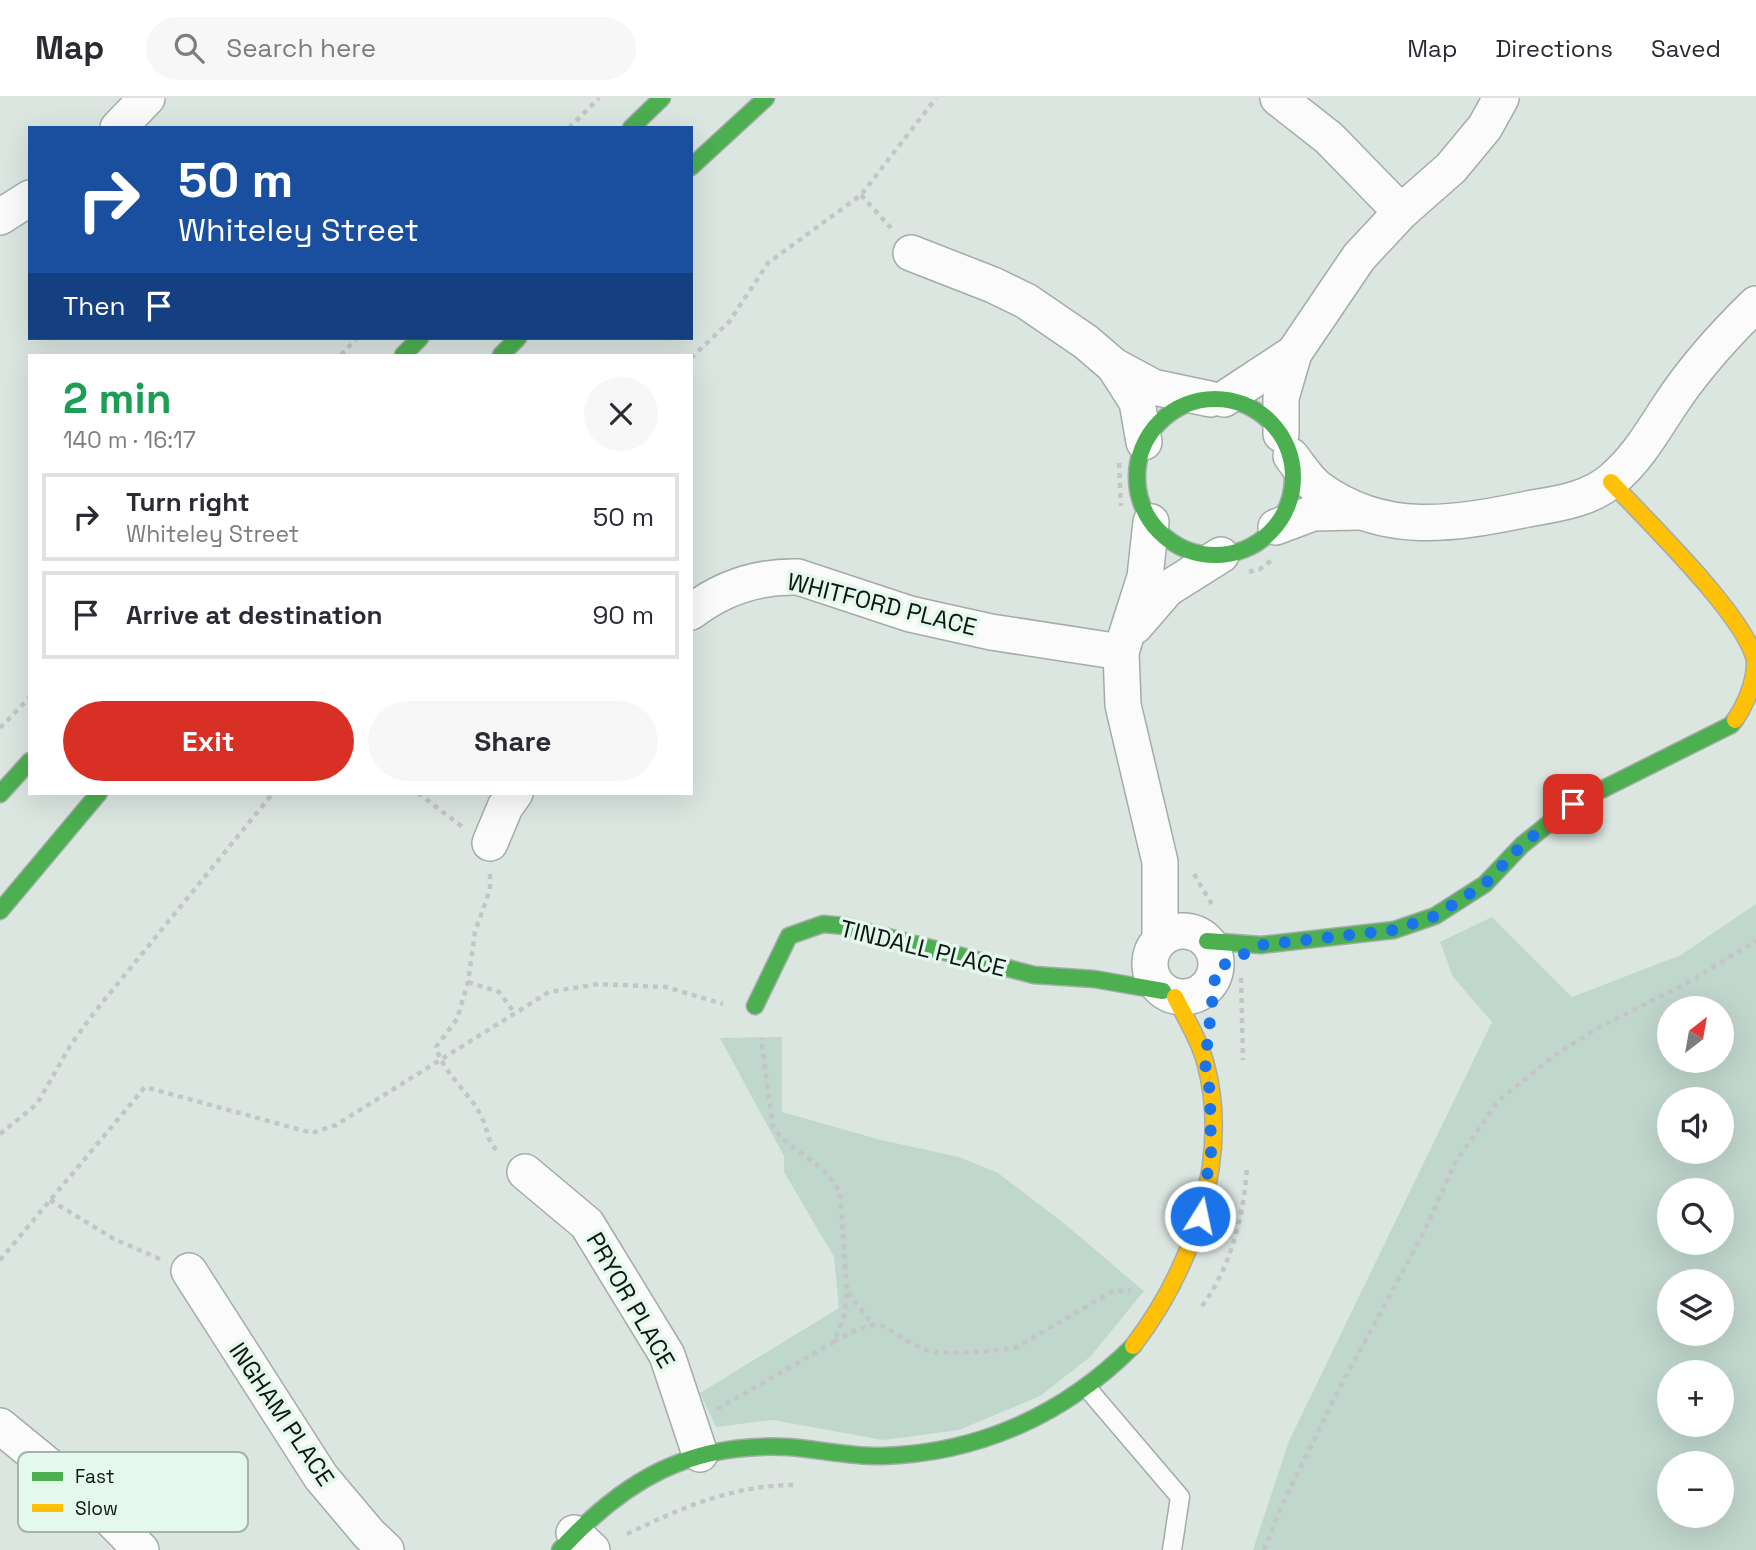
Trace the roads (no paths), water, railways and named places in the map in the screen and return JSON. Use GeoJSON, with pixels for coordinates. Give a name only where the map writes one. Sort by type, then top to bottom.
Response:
{"type":"FeatureCollection","features":[{"type":"Feature","properties":{"kind":"street"},"geometry":{"type":"LineString","coordinates":[[120,126],[147,98]]}},
{"type":"Feature","properties":{"kind":"street"},"geometry":{"type":"LineString","coordinates":[[633,126],[662,98]]}},
{"type":"Feature","properties":{"kind":"street"},"geometry":{"type":"LineString","coordinates":[[693,165],[766,98]]}},
{"type":"Feature","properties":{"kind":"street"},"geometry":{"type":"LineString","coordinates":[[1278,98],[1329,138],[1401,212]]}},
{"type":"Feature","properties":{"kind":"street"},"geometry":{"type":"LineString","coordinates":[[1137,515],[1170,541],[1195,553],[1222,555],[1242,551],[1261,541],[1276,527],[1292,493],[1281,398],[1294,354],[1359,257],[1401,212],[1451,168],[1485,127],[1501,98]]}},
{"type":"Feature","properties":{"kind":"street"},"geometry":{"type":"LineString","coordinates":[[0,217],[28,199]]}},
{"type":"Feature","properties":{"kind":"street"},"geometry":{"type":"LineString","coordinates":[[911,253],[1026,301],[1086,342],[1114,366],[1153,387],[1251,407],[1268,418],[1317,488],[1361,512]]}},
{"type":"Feature","properties":{"kind":"street"},"geometry":{"type":"LineString","coordinates":[[1276,527],[1313,513],[1361,512],[1404,522],[1442,525],[1576,499],[1611,482],[1644,447],[1708,352],[1756,304]]}},
{"type":"Feature","properties":{"kind":"street"},"geometry":{"type":"LineString","coordinates":[[404,354],[418,340]]}},
{"type":"Feature","properties":{"kind":"street"},"geometry":{"type":"LineString","coordinates":[[502,354],[516,340]]}},
{"type":"Feature","properties":{"kind":"street"},"geometry":{"type":"LineString","coordinates":[[1132,451],[1171,411],[1190,402],[1217,399],[1294,354]]}},
{"type":"Feature","properties":{"kind":"street"},"geometry":{"type":"LineString","coordinates":[[1114,366],[1137,402],[1132,451],[1138,462],[1137,483],[1142,503],[1137,515],[1145,577],[1122,645],[1123,705],[1176,864],[1224,953],[1205,1063]]}},
{"type":"Feature","properties":{"kind":"street"},"geometry":{"type":"LineString","coordinates":[[1156,946],[1182,931],[1224,953],[1394,930],[1435,916],[1485,884],[1522,845],[1573,804],[1601,787],[1731,725],[1744,709],[1753,690],[1755,671],[1755,661],[1738,625],[1611,482]]}},
{"type":"Feature","properties":{"kind":"street"},"geometry":{"type":"LineString","coordinates":[[1122,645],[1167,589],[1222,555]]}},
{"type":"Feature","properties":{"kind":"street","name":"WHITFORD PLACE"},"geometry":{"type":"LineString","coordinates":[[693,611],[740,584],[779,577],[798,577],[911,614],[991,632],[1122,645]]}},
{"type":"Feature","properties":{"kind":"street"},"geometry":{"type":"LineString","coordinates":[[0,794],[28,763]]}},
{"type":"Feature","properties":{"kind":"street"},"geometry":{"type":"LineString","coordinates":[[0,911],[98,795]]}},
{"type":"Feature","properties":{"kind":"street"},"geometry":{"type":"LineString","coordinates":[[490,843],[505,807],[514,795]]}},
{"type":"Feature","properties":{"kind":"street"},"geometry":{"type":"LineString","coordinates":[[586,1542],[603,1503],[665,1466],[700,1454],[738,1447],[785,1447],[881,1456],[936,1452],[989,1440],[1018,1427],[1087,1388],[1121,1357],[1157,1313],[1189,1247],[1200,1216],[1211,1153],[1210,1092],[1205,1063],[1169,994],[1150,969],[1176,864]]}},
{"type":"Feature","properties":{"kind":"street","name":"TINDALL PLACE"},"geometry":{"type":"LineString","coordinates":[[755,1006],[789,936],[823,924],[845,926],[1034,975],[1094,979],[1169,994]]}},
{"type":"Feature","properties":{"kind":"street","name":"TINDALL PLACE"},"geometry":{"type":"LineString","coordinates":[[1094,979],[1156,946]]}},
{"type":"Feature","properties":{"kind":"street"},"geometry":{"type":"LineString","coordinates":[[1169,994],[1200,993],[1224,953]]}},
{"type":"Feature","properties":{"kind":"street","name":"PRYOR PLACE"},"geometry":{"type":"LineString","coordinates":[[524,1172],[587,1224],[667,1355],[700,1454]]}},
{"type":"Feature","properties":{"kind":"street","name":"INGHAM PLACE"},"geometry":{"type":"LineString","coordinates":[[189,1271],[321,1476],[369,1534],[386,1550]]}},
{"type":"Feature","properties":{"kind":"street"},"geometry":{"type":"LineString","coordinates":[[6,1434],[29,1452]]}},
{"type":"Feature","properties":{"kind":"street"},"geometry":{"type":"LineString","coordinates":[[123,1532],[141,1550]]}},
{"type":"Feature","properties":{"kind":"lane"},"geometry":{"type":"LineString","coordinates":[[1087,1388],[1180,1497],[1172,1550]]}}]}
